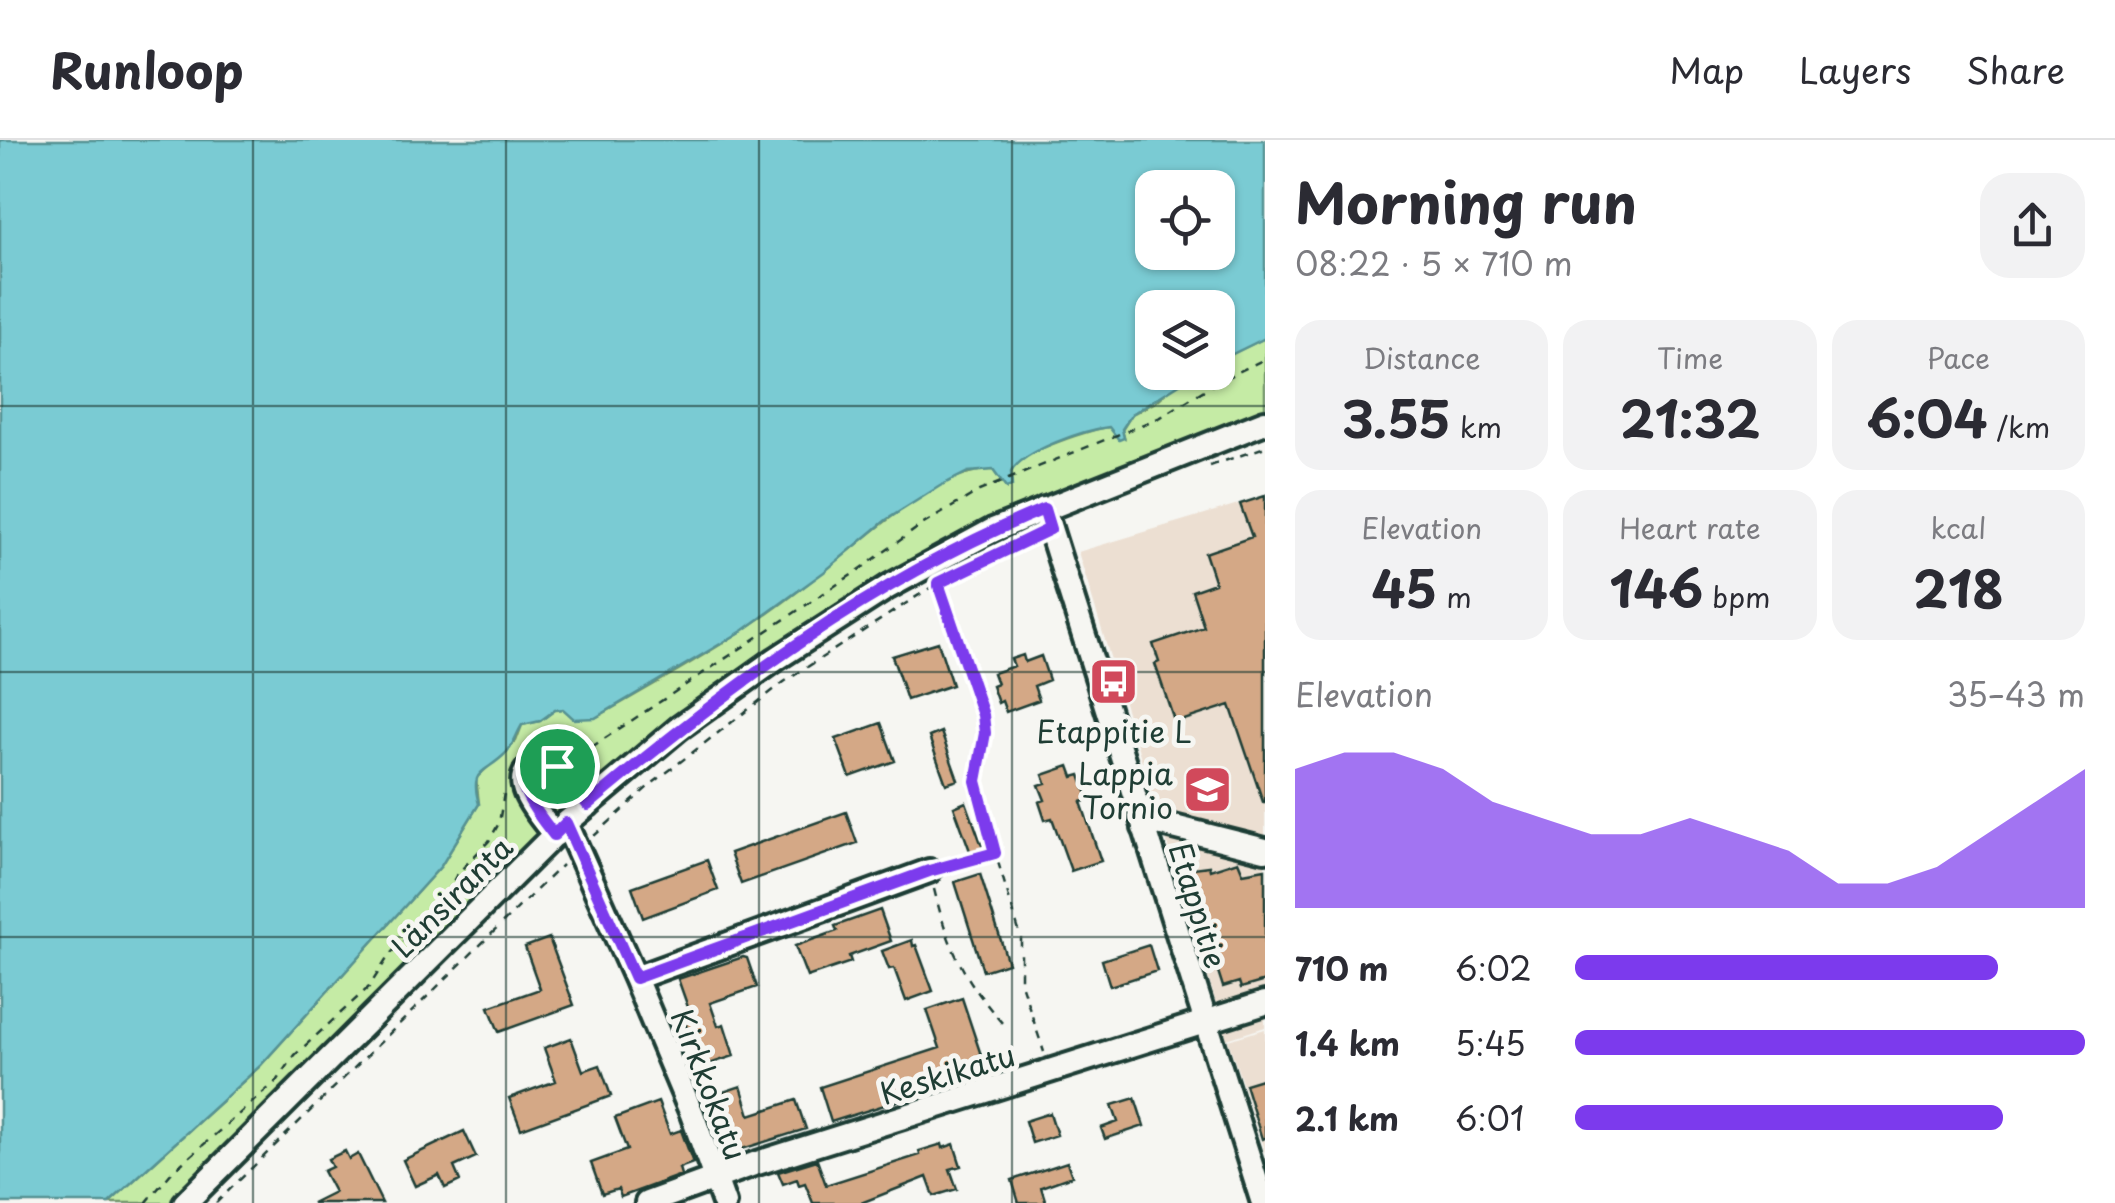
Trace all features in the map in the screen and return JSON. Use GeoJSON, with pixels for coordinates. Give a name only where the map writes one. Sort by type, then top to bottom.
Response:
{"type":"FeatureCollection","features":[{"type":"Feature","properties":{"kind":"street","name":"Länsiranta"},"geometry":{"type":"LineString","coordinates":[[185,1203],[560,829],[679,728],[888,587],[993,530],[1047,519],[1265,422]]}},
{"type":"Feature","properties":{"kind":"street","name":"Etappitie"},"geometry":{"type":"LineString","coordinates":[[1047,519],[1263,1203]]}},
{"type":"Feature","properties":{"kind":"street"},"geometry":{"type":"LineString","coordinates":[[524,774],[539,763],[557,766],[588,805]]}},
{"type":"Feature","properties":{"kind":"street","name":"Kirkkokatu"},"geometry":{"type":"LineString","coordinates":[[524,774],[522,785],[530,802],[579,848],[724,1203]]}},
{"type":"Feature","properties":{"kind":"street"},"geometry":{"type":"LineString","coordinates":[[1144,828],[1158,824],[1265,850]]}},
{"type":"Feature","properties":{"kind":"street"},"geometry":{"type":"LineString","coordinates":[[635,978],[929,871]]}},
{"type":"Feature","properties":{"kind":"street","name":"Keskikatu"},"geometry":{"type":"LineString","coordinates":[[648,1203],[715,1178],[1265,1002]]}},
{"type":"Feature","properties":{"kind":"path"},"geometry":{"type":"LineString","coordinates":[[557,766],[610,737],[627,721],[979,491],[1161,417],[1216,382],[1265,359]]}},
{"type":"Feature","properties":{"kind":"path"},"geometry":{"type":"LineString","coordinates":[[1212,466],[1265,448]]}},
{"type":"Feature","properties":{"kind":"path"},"geometry":{"type":"LineString","coordinates":[[216,1203],[579,848],[650,786],[784,682],[938,583],[1047,519]]}},
{"type":"Feature","properties":{"kind":"path"},"geometry":{"type":"LineString","coordinates":[[938,583],[983,715],[985,733],[976,781],[1021,938],[1021,983],[1050,1072]]}},
{"type":"Feature","properties":{"kind":"path"},"geometry":{"type":"LineString","coordinates":[[146,1203],[172,1172],[278,1080],[295,1055],[368,988],[390,954],[441,904],[458,874],[489,841],[499,824],[502,796],[509,784],[524,774]]}},
{"type":"Feature","properties":{"kind":"path"},"geometry":{"type":"LineString","coordinates":[[995,853],[929,871],[946,938],[958,964],[1003,1024]]}},
{"type":"Feature","properties":{"kind":"shaded area","name":"Lappia Tornio"},"geometry":{"type":"Polygon","coordinates":[[[1265,496],[1265,1027],[1227,1039],[1078,552],[1265,496]]]}},
{"type":"Feature","properties":{"kind":"shaded area"},"geometry":{"type":"Polygon","coordinates":[[[1265,1029],[1265,1153],[1228,1040],[1265,1029]]]}},
{"type":"Feature","properties":{"kind":"green space"},"geometry":{"type":"Polygon","coordinates":[[[1265,338],[1265,415],[992,525],[678,722],[178,1203],[109,1203],[260,1066],[441,866],[479,804],[476,778],[516,741],[522,725],[563,709],[595,718],[760,619],[902,509],[949,480],[993,470],[1006,488],[1014,465],[1044,447],[1110,427],[1124,437],[1122,430],[1132,414],[1156,402],[1169,390],[1235,390],[1235,353],[1265,338]]]}},
{"type":"Feature","properties":{"kind":"water"},"geometry":{"type":"Polygon","coordinates":[[[0,140],[1265,140],[1265,338],[1235,353],[1235,290],[1135,290],[1135,390],[1170,390],[1132,414],[1122,429],[1124,438],[1119,440],[1109,427],[1056,442],[1018,464],[1011,472],[1012,486],[1006,488],[993,470],[968,472],[886,520],[824,572],[744,630],[595,718],[574,719],[563,709],[522,725],[506,753],[477,778],[479,804],[441,866],[260,1066],[109,1203],[0,1203],[0,140]]]}},
{"type":"Feature","properties":{"kind":"building"},"geometry":{"type":"Polygon","coordinates":[[[1265,496],[1263,802],[1230,705],[1175,723],[1155,664],[1159,662],[1153,644],[1204,627],[1192,591],[1215,583],[1205,553],[1252,537],[1240,504],[1265,496]]]}},
{"type":"Feature","properties":{"kind":"building"},"geometry":{"type":"Polygon","coordinates":[[[938,642],[952,685],[907,700],[892,656],[938,642]]]}},
{"type":"Feature","properties":{"kind":"building"},"geometry":{"type":"Polygon","coordinates":[[[1023,655],[1025,662],[1041,656],[1049,680],[1034,686],[1039,700],[1006,712],[992,686],[997,684],[993,673],[1014,666],[1011,659],[1023,655]]]}},
{"type":"Feature","properties":{"kind":"building"},"geometry":{"type":"Polygon","coordinates":[[[881,723],[895,761],[850,777],[836,739],[881,723]]]}},
{"type":"Feature","properties":{"kind":"building"},"geometry":{"type":"Polygon","coordinates":[[[941,732],[958,780],[946,784],[929,737],[941,732]]]}},
{"type":"Feature","properties":{"kind":"building"},"geometry":{"type":"Polygon","coordinates":[[[1069,766],[1073,777],[1080,775],[1089,800],[1081,802],[1101,861],[1071,871],[1052,818],[1045,820],[1039,802],[1045,800],[1039,785],[1046,783],[1043,775],[1069,766]]]}},
{"type":"Feature","properties":{"kind":"building"},"geometry":{"type":"Polygon","coordinates":[[[966,802],[985,854],[973,859],[954,807],[966,802]]]}},
{"type":"Feature","properties":{"kind":"building"},"geometry":{"type":"Polygon","coordinates":[[[846,812],[857,843],[741,884],[730,853],[846,812]]]}},
{"type":"Feature","properties":{"kind":"building"},"geometry":{"type":"Polygon","coordinates":[[[707,860],[718,890],[643,918],[632,887],[707,860]]]}},
{"type":"Feature","properties":{"kind":"building"},"geometry":{"type":"Polygon","coordinates":[[[1238,861],[1243,873],[1265,869],[1265,981],[1241,988],[1239,982],[1223,987],[1185,869],[1209,866],[1210,870],[1238,861]]]}},
{"type":"Feature","properties":{"kind":"building"},"geometry":{"type":"Polygon","coordinates":[[[980,874],[1008,963],[983,971],[955,882],[980,874]]]}},
{"type":"Feature","properties":{"kind":"building"},"geometry":{"type":"Polygon","coordinates":[[[880,910],[891,941],[849,956],[851,962],[807,977],[795,946],[880,910]]]}},
{"type":"Feature","properties":{"kind":"building"},"geometry":{"type":"Polygon","coordinates":[[[549,938],[574,1005],[499,1032],[489,1007],[540,989],[525,947],[549,938]]]}},
{"type":"Feature","properties":{"kind":"building"},"geometry":{"type":"Polygon","coordinates":[[[912,940],[933,991],[906,1001],[894,968],[889,969],[882,951],[912,940]]]}},
{"type":"Feature","properties":{"kind":"building"},"geometry":{"type":"Polygon","coordinates":[[[1149,945],[1157,971],[1110,986],[1102,960],[1149,945]]]}},
{"type":"Feature","properties":{"kind":"building"},"geometry":{"type":"Polygon","coordinates":[[[747,958],[757,987],[710,1003],[718,1026],[724,1024],[734,1056],[700,1067],[682,1013],[689,1010],[678,979],[747,958]]]}},
{"type":"Feature","properties":{"kind":"building"},"geometry":{"type":"Polygon","coordinates":[[[962,998],[985,1067],[930,1086],[932,1090],[831,1122],[820,1087],[940,1048],[927,1010],[962,998]]]}},
{"type":"Feature","properties":{"kind":"building"},"geometry":{"type":"Polygon","coordinates":[[[571,1038],[583,1071],[600,1065],[611,1096],[521,1129],[509,1098],[556,1081],[544,1048],[571,1038]]]}},
{"type":"Feature","properties":{"kind":"building"},"geometry":{"type":"Polygon","coordinates":[[[1265,1078],[1265,1138],[1262,1139],[1245,1084],[1265,1078]]]}},
{"type":"Feature","properties":{"kind":"building"},"geometry":{"type":"Polygon","coordinates":[[[741,1086],[750,1115],[796,1100],[806,1129],[739,1150],[730,1125],[722,1119],[717,1094],[741,1086]]]}},
{"type":"Feature","properties":{"kind":"building"},"geometry":{"type":"Polygon","coordinates":[[[1135,1098],[1144,1126],[1105,1139],[1101,1128],[1118,1122],[1112,1105],[1135,1098]]]}},
{"type":"Feature","properties":{"kind":"building"},"geometry":{"type":"Polygon","coordinates":[[[658,1102],[670,1134],[681,1130],[693,1163],[679,1168],[681,1175],[621,1197],[618,1189],[602,1194],[591,1163],[627,1150],[615,1118],[658,1102]]]}},
{"type":"Feature","properties":{"kind":"building"},"geometry":{"type":"Polygon","coordinates":[[[1050,1113],[1057,1135],[1032,1143],[1025,1121],[1050,1113]]]}},
{"type":"Feature","properties":{"kind":"building"},"geometry":{"type":"Polygon","coordinates":[[[464,1131],[476,1157],[454,1167],[460,1181],[445,1188],[439,1175],[415,1186],[403,1160],[464,1131]]]}},
{"type":"Feature","properties":{"kind":"building"},"geometry":{"type":"Polygon","coordinates":[[[942,1144],[943,1148],[954,1144],[961,1166],[950,1169],[957,1189],[934,1196],[927,1177],[861,1203],[813,1203],[805,1183],[799,1185],[797,1179],[783,1184],[778,1172],[817,1160],[826,1185],[920,1155],[919,1151],[942,1144]]]}},
{"type":"Feature","properties":{"kind":"building"},"geometry":{"type":"Polygon","coordinates":[[[345,1151],[349,1159],[358,1154],[382,1203],[312,1203],[334,1192],[323,1171],[332,1167],[328,1159],[345,1151]]]}},
{"type":"Feature","properties":{"kind":"building"},"geometry":{"type":"Polygon","coordinates":[[[1067,1162],[1072,1176],[1041,1187],[1046,1203],[1019,1203],[1012,1180],[1067,1162]]]}},
{"type":"Feature","properties":{"kind":"place","name":"Etappitie L"},"geometry":{"type":"Point","coordinates":[1114,681]}},
{"type":"Feature","properties":{"kind":"place","name":"Lappia Tornio"},"geometry":{"type":"Point","coordinates":[1208,789]}},
{"type":"Feature","properties":{"kind":"route"},"geometry":{"type":"LineString","coordinates":[[1044,509],[1050,529],[938,583],[986,727],[976,781],[995,853],[929,871],[635,978],[566,823],[554,835],[522,785],[524,774],[531,767],[549,762],[557,766],[588,805],[679,728],[776,659],[888,587],[993,530],[1044,509]]}}]}
